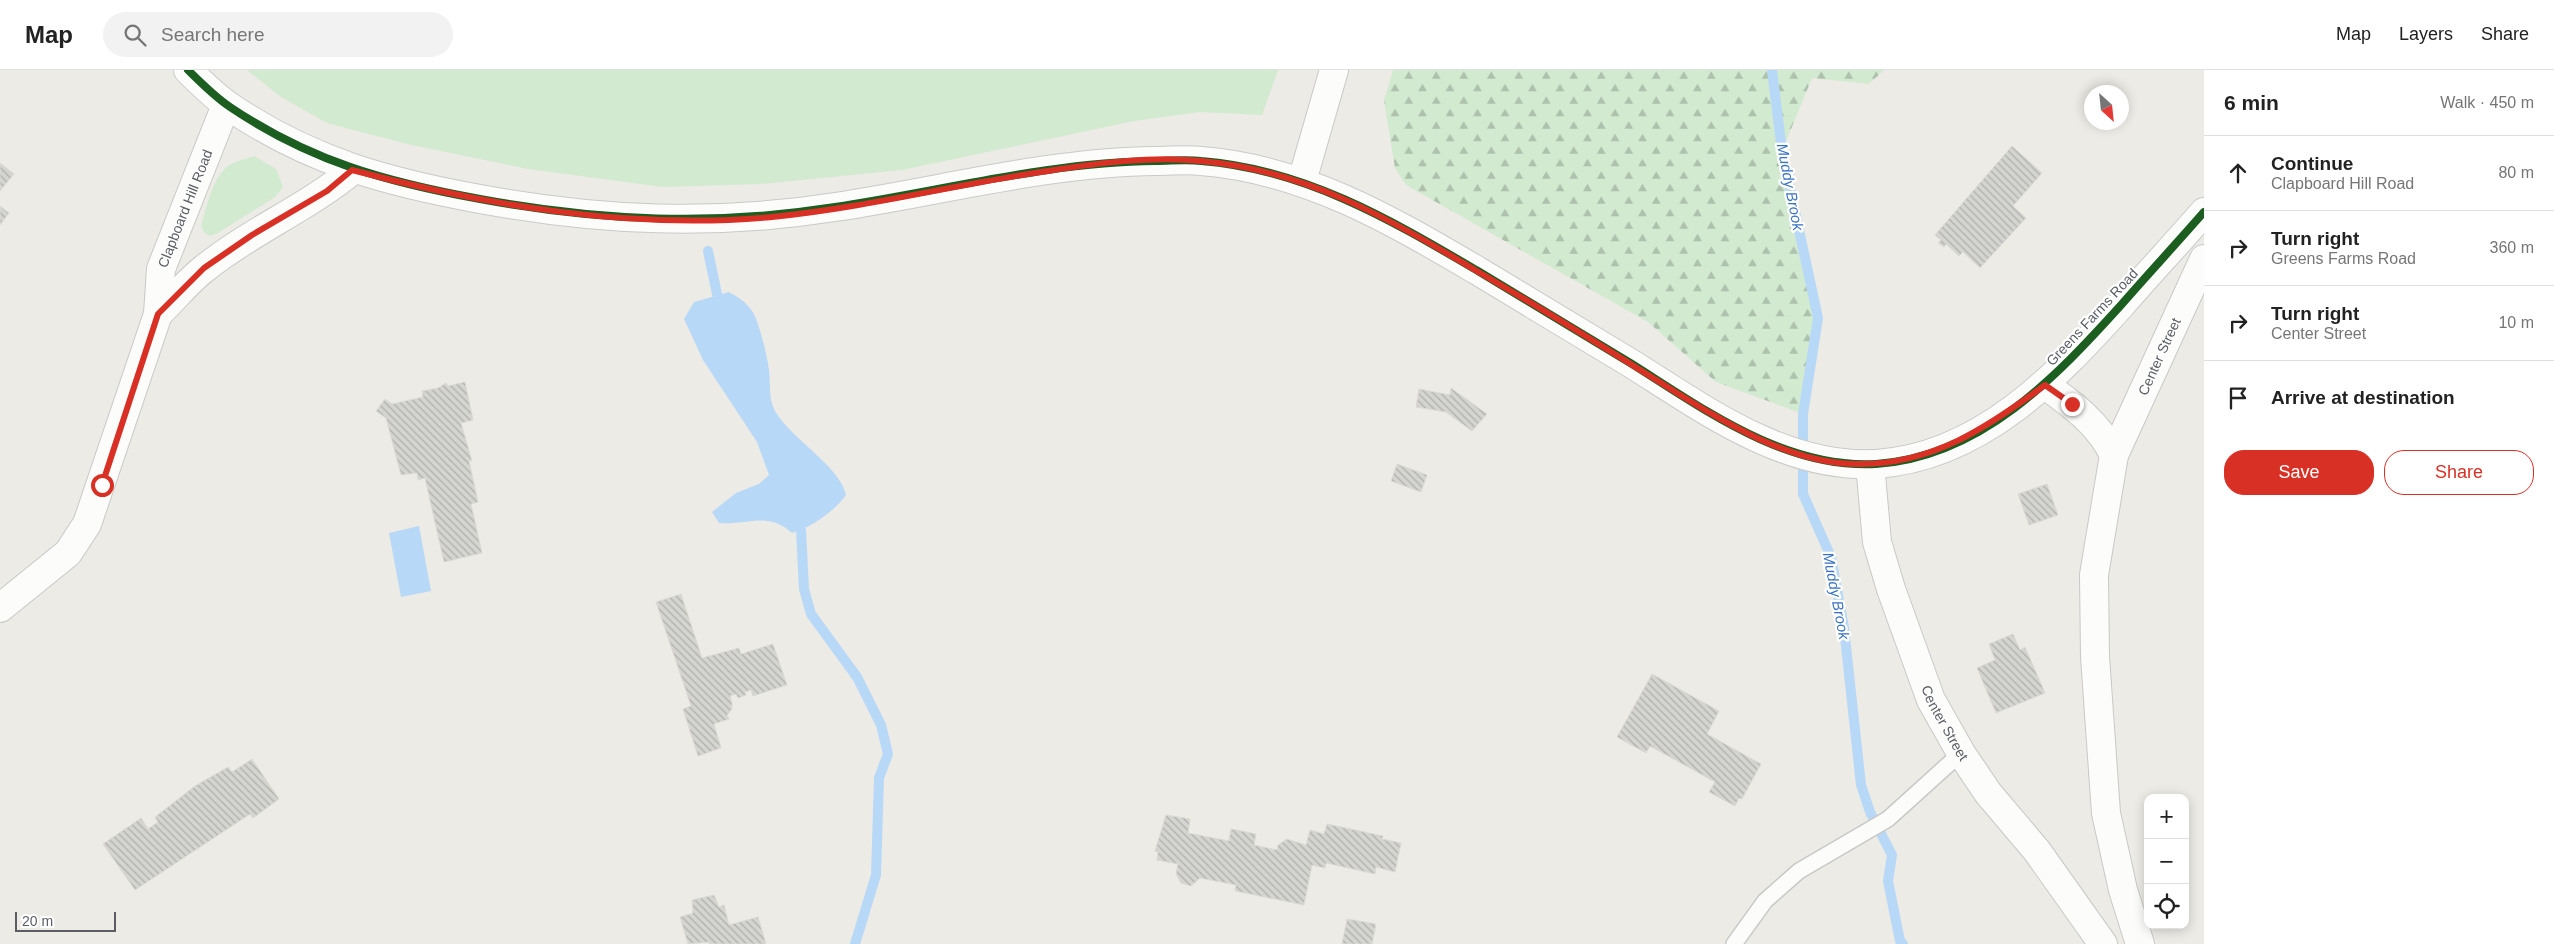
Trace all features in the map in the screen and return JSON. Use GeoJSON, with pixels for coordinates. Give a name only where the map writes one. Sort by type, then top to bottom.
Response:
{"type":"FeatureCollection","features":[{"type":"Feature","properties":{"kind":"street","name":"Greens Farms Road"},"geometry":{"type":"LineString","coordinates":[[188,70],[226,105],[289,142],[352,170],[436,191],[532,209],[666,221],[771,217],[1110,162],[1200,161],[1302,181],[1391,220],[1587,337],[1724,422],[1794,453],[1833,463],[1870,464],[1926,456],[1963,440],[2000,418],[2045,385],[2075,356],[2204,212]]}},
{"type":"Feature","properties":{"kind":"street"},"geometry":{"type":"LineString","coordinates":[[1302,181],[1334,70]]}},
{"type":"Feature","properties":{"kind":"street","name":"Clapboard Hill Road"},"geometry":{"type":"LineString","coordinates":[[0,608],[68,553],[87,524],[158,314],[161,269],[226,105]]}},
{"type":"Feature","properties":{"kind":"street","name":"Clapboard Hill Road"},"geometry":{"type":"LineString","coordinates":[[158,314],[204,268],[252,235],[327,191],[352,170]]}},
{"type":"Feature","properties":{"kind":"street","name":"Center Street"},"geometry":{"type":"LineString","coordinates":[[2140,944],[2124,890],[2106,813],[2095,657],[2094,575],[2114,455],[2204,258]]}},
{"type":"Feature","properties":{"kind":"street"},"geometry":{"type":"LineString","coordinates":[[2045,385],[2072,404],[2097,427],[2114,455]]}},
{"type":"Feature","properties":{"kind":"street","name":"Center Street"},"geometry":{"type":"LineString","coordinates":[[1870,464],[1877,542],[1891,589],[1931,700],[1960,753],[1988,793],[2037,851],[2103,944]]}},
{"type":"Feature","properties":{"kind":"lane"},"geometry":{"type":"LineString","coordinates":[[1734,944],[1765,901],[1799,871],[1888,819],[1960,753]]}},
{"type":"Feature","properties":{"kind":"green space"},"geometry":{"type":"Polygon","coordinates":[[[247,70],[1278,70],[1262,115],[1200,112],[1134,121],[902,170],[762,184],[663,187],[528,169],[407,144],[327,123],[281,97],[247,70]]]}},
{"type":"Feature","properties":{"kind":"green space"},"geometry":{"type":"Polygon","coordinates":[[[1393,70],[1884,70],[1869,84],[1812,78],[1782,151],[1818,318],[1803,414],[1716,382],[1648,322],[1406,185],[1395,168],[1384,101],[1393,70]]]}},
{"type":"Feature","properties":{"kind":"green space"},"geometry":{"type":"Polygon","coordinates":[[[254,156],[276,169],[283,187],[275,197],[218,233],[210,236],[204,232],[201,226],[214,185],[222,171],[228,166],[254,156]]]}},
{"type":"Feature","properties":{"kind":"water"},"geometry":{"type":"Polygon","coordinates":[[[729,292],[747,305],[757,322],[767,357],[771,396],[775,411],[792,432],[835,474],[842,484],[846,495],[822,518],[792,533],[775,522],[719,523],[712,512],[736,493],[759,484],[769,475],[757,442],[703,360],[684,319],[694,302],[729,292]]]}},
{"type":"Feature","properties":{"kind":"water"},"geometry":{"type":"Polygon","coordinates":[[[419,526],[431,591],[401,597],[389,533],[419,526]]]}},
{"type":"Feature","properties":{"kind":"building"},"geometry":{"type":"Polygon","coordinates":[[[2012,146],[2042,173],[2013,206],[2026,218],[1980,268],[1963,252],[1959,256],[1946,244],[1944,247],[1938,243],[1941,240],[1935,235],[2012,146]]]}},
{"type":"Feature","properties":{"kind":"building"},"geometry":{"type":"Polygon","coordinates":[[[0,163],[14,174],[0,191],[0,163]]]}},
{"type":"Feature","properties":{"kind":"building"},"geometry":{"type":"Polygon","coordinates":[[[0,206],[9,213],[0,225],[0,206]]]}},
{"type":"Feature","properties":{"kind":"building"},"geometry":{"type":"Polygon","coordinates":[[[465,382],[473,420],[461,423],[472,461],[469,461],[478,502],[471,504],[482,553],[444,562],[425,478],[418,480],[417,473],[401,475],[386,418],[376,411],[385,399],[392,404],[423,397],[422,391],[438,388],[446,383],[448,386],[465,382]]]}},
{"type":"Feature","properties":{"kind":"building"},"geometry":{"type":"Polygon","coordinates":[[[1451,388],[1487,414],[1472,431],[1446,412],[1416,407],[1419,389],[1450,395],[1451,388]]]}},
{"type":"Feature","properties":{"kind":"building"},"geometry":{"type":"Polygon","coordinates":[[[1397,464],[1427,475],[1421,492],[1391,481],[1397,464]]]}},
{"type":"Feature","properties":{"kind":"building"},"geometry":{"type":"Polygon","coordinates":[[[2047,484],[2058,515],[2029,525],[2018,494],[2047,484]]]}},
{"type":"Feature","properties":{"kind":"building"},"geometry":{"type":"Polygon","coordinates":[[[681,594],[702,658],[739,648],[741,654],[773,644],[787,685],[753,696],[751,690],[745,692],[746,695],[738,698],[736,694],[730,696],[732,709],[727,715],[729,719],[714,724],[721,748],[698,756],[683,709],[691,706],[656,602],[681,594]]]}},
{"type":"Feature","properties":{"kind":"building"},"geometry":{"type":"Polygon","coordinates":[[[2013,634],[2020,650],[2025,647],[2045,693],[1996,713],[1977,668],[1995,660],[1989,644],[2013,634]]]}},
{"type":"Feature","properties":{"kind":"building"},"geometry":{"type":"Polygon","coordinates":[[[1652,674],[1719,711],[1707,734],[1761,764],[1742,799],[1739,798],[1735,806],[1709,792],[1715,782],[1650,746],[1646,753],[1617,737],[1652,674]]]}},
{"type":"Feature","properties":{"kind":"building"},"geometry":{"type":"Polygon","coordinates":[[[252,759],[279,799],[253,818],[250,814],[135,890],[103,844],[141,818],[148,829],[158,822],[155,817],[195,786],[228,767],[232,772],[252,759]]]}},
{"type":"Feature","properties":{"kind":"building"},"geometry":{"type":"Polygon","coordinates":[[[1166,815],[1190,819],[1188,833],[1229,841],[1231,829],[1256,834],[1254,845],[1277,850],[1278,845],[1287,839],[1306,845],[1310,830],[1324,834],[1327,824],[1383,836],[1382,839],[1401,843],[1395,872],[1376,867],[1375,874],[1326,863],[1325,868],[1312,865],[1304,905],[1235,891],[1236,885],[1200,878],[1191,886],[1181,883],[1176,874],[1178,864],[1157,860],[1158,852],[1155,851],[1166,815]]]}},
{"type":"Feature","properties":{"kind":"building"},"geometry":{"type":"Polygon","coordinates":[[[714,895],[719,907],[724,905],[729,925],[758,917],[766,944],[709,944],[709,942],[688,944],[680,917],[693,913],[692,900],[714,895]]]}},
{"type":"Feature","properties":{"kind":"building"},"geometry":{"type":"Polygon","coordinates":[[[1347,919],[1376,924],[1372,944],[1342,944],[1347,919]]]}},
{"type":"Feature","properties":{"kind":"waterway","name":"Muddy Brook"},"geometry":{"type":"LineString","coordinates":[[1772,70],[1782,151],[1818,318],[1803,414],[1803,494],[1831,557],[1844,628],[1861,785],[1870,812],[1892,855],[1888,881],[1900,941],[1903,944]]}},
{"type":"Feature","properties":{"kind":"waterway"},"geometry":{"type":"LineString","coordinates":[[708,251],[717,294]]}},
{"type":"Feature","properties":{"kind":"waterway"},"geometry":{"type":"LineString","coordinates":[[801,530],[804,589],[811,614],[857,677],[881,725],[888,754],[879,778],[876,875],[855,944]]}},
{"type":"Feature","properties":{"kind":"cycle path"},"geometry":{"type":"LineString","coordinates":[[188,70],[219,99],[260,126],[290,142],[350,167],[413,185],[480,199],[569,212],[613,216],[701,219],[790,213],[835,207],[995,178],[1075,166],[1116,163],[1195,160],[1239,166],[1276,174],[1346,200],[1413,233],[1632,364],[1688,400],[1747,433],[1778,447],[1810,457],[1842,463],[1876,464],[1914,458],[1949,446],[1983,430],[2014,409],[2043,385],[2097,332],[2204,212]]}},
{"type":"Feature","properties":{"kind":"route"},"geometry":{"type":"LineString","coordinates":[[102,485],[158,314],[204,268],[252,235],[327,191],[352,170],[436,191],[532,209],[666,221],[771,217],[994,179],[1110,162],[1200,161],[1250,169],[1302,181],[1391,220],[1595,341],[1724,422],[1794,453],[1833,463],[1855,465],[1893,462],[1926,456],[1963,440],[2000,418],[2045,385],[2072,404]]}}]}
